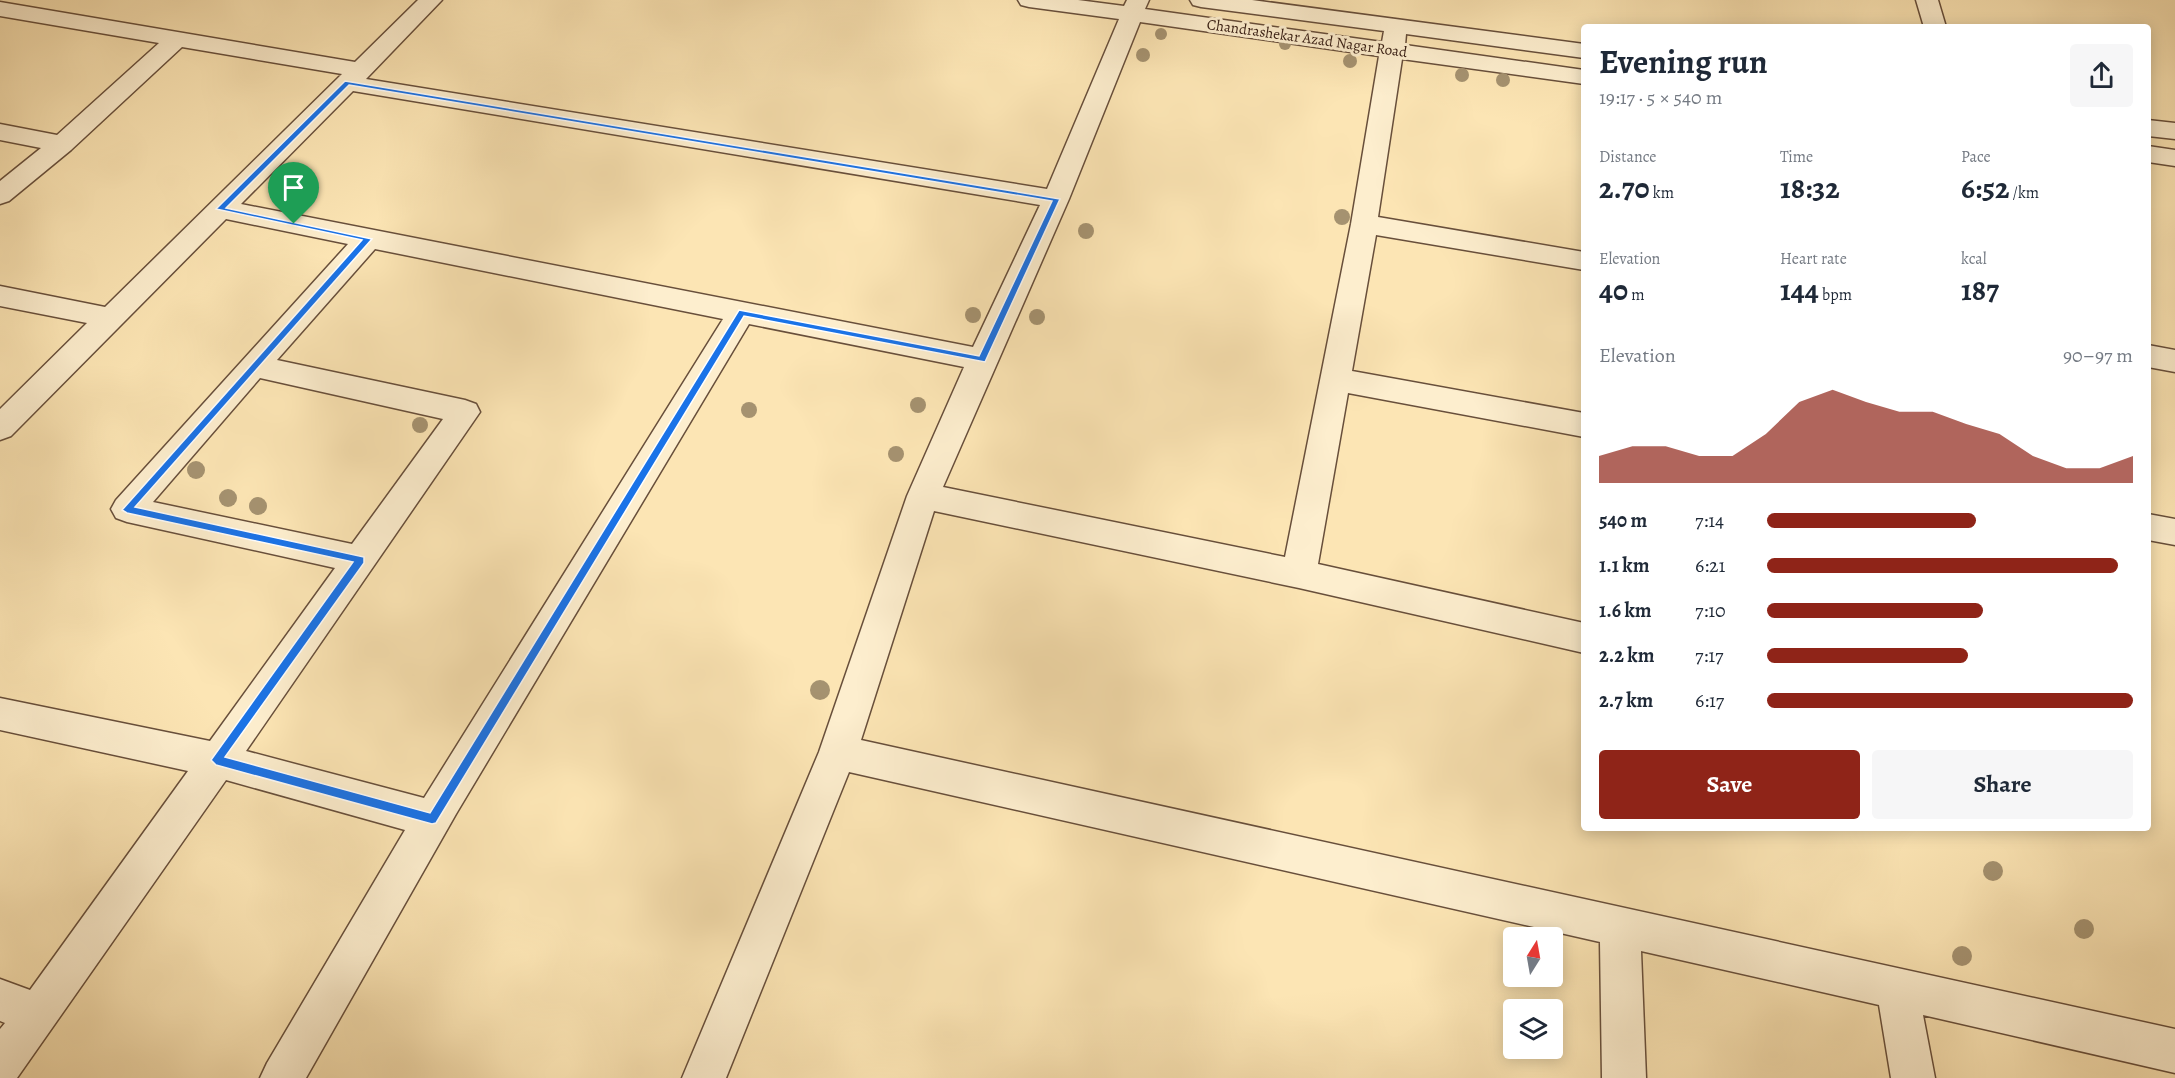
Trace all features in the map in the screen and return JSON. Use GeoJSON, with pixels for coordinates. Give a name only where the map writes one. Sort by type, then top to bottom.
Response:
{"type":"FeatureCollection","features":[{"type":"Feature","properties":{"kind":"street"},"geometry":{"type":"LineString","coordinates":[[0,428],[431,0]]}},
{"type":"Feature","properties":{"kind":"street","name":"Chandrashekar Azad Nagar Road"},"geometry":{"type":"LineString","coordinates":[[1029,0],[1135,7],[1393,38],[1581,51]]}},
{"type":"Feature","properties":{"kind":"street","name":"Chandrashekar Azad Nagar Road"},"geometry":{"type":"LineString","coordinates":[[1202,0],[1581,76]]}},
{"type":"Feature","properties":{"kind":"street"},"geometry":{"type":"LineString","coordinates":[[1926,0],[1934,24]]}},
{"type":"Feature","properties":{"kind":"street"},"geometry":{"type":"LineString","coordinates":[[704,1078],[838,752],[923,496],[1056,199],[1135,7]]}},
{"type":"Feature","properties":{"kind":"street"},"geometry":{"type":"LineString","coordinates":[[0,9],[177,39],[354,77],[1056,199]]}},
{"type":"Feature","properties":{"kind":"street"},"geometry":{"type":"LineString","coordinates":[[1299,574],[1364,224],[1393,38]]}},
{"type":"Feature","properties":{"kind":"street"},"geometry":{"type":"LineString","coordinates":[[0,195],[62,144],[177,39]]}},
{"type":"Feature","properties":{"kind":"street"},"geometry":{"type":"LineString","coordinates":[[2151,128],[2175,131]]}},
{"type":"Feature","properties":{"kind":"street"},"geometry":{"type":"LineString","coordinates":[[0,132],[62,144]]}},
{"type":"Feature","properties":{"kind":"street"},"geometry":{"type":"LineString","coordinates":[[2151,154],[2175,158]]}},
{"type":"Feature","properties":{"kind":"street"},"geometry":{"type":"LineString","coordinates":[[220,209],[982,360]]}},
{"type":"Feature","properties":{"kind":"street"},"geometry":{"type":"LineString","coordinates":[[1364,224],[1581,260]]}},
{"type":"Feature","properties":{"kind":"street"},"geometry":{"type":"LineString","coordinates":[[360,560],[127,510],[368,239]]}},
{"type":"Feature","properties":{"kind":"street"},"geometry":{"type":"LineString","coordinates":[[0,296],[111,318]]}},
{"type":"Feature","properties":{"kind":"street"},"geometry":{"type":"LineString","coordinates":[[282,1078],[432,819],[742,312]]}},
{"type":"Feature","properties":{"kind":"street"},"geometry":{"type":"LineString","coordinates":[[2151,357],[2175,361]]}},
{"type":"Feature","properties":{"kind":"street"},"geometry":{"type":"LineString","coordinates":[[0,1065],[19,1007],[216,760],[465,412],[254,366]]}},
{"type":"Feature","properties":{"kind":"street"},"geometry":{"type":"LineString","coordinates":[[1335,379],[1581,423]]}},
{"type":"Feature","properties":{"kind":"street"},"geometry":{"type":"LineString","coordinates":[[923,496],[1299,574],[1581,637]]}},
{"type":"Feature","properties":{"kind":"street"},"geometry":{"type":"LineString","coordinates":[[2151,528],[2175,532]]}},
{"type":"Feature","properties":{"kind":"street"},"geometry":{"type":"LineString","coordinates":[[0,714],[216,760],[432,819]]}},
{"type":"Feature","properties":{"kind":"street"},"geometry":{"type":"LineString","coordinates":[[838,752],[2175,1051]]}},
{"type":"Feature","properties":{"kind":"street"},"geometry":{"type":"LineString","coordinates":[[1620,927],[1624,1078]]}},
{"type":"Feature","properties":{"kind":"street"},"geometry":{"type":"LineString","coordinates":[[1897,988],[1914,1078]]}},
{"type":"Feature","properties":{"kind":"route"},"geometry":{"type":"LineString","coordinates":[[347,83],[1056,199],[982,360],[742,312],[432,819],[216,760],[360,560],[127,510],[368,239],[294,224],[220,209],[347,83]]}}]}
